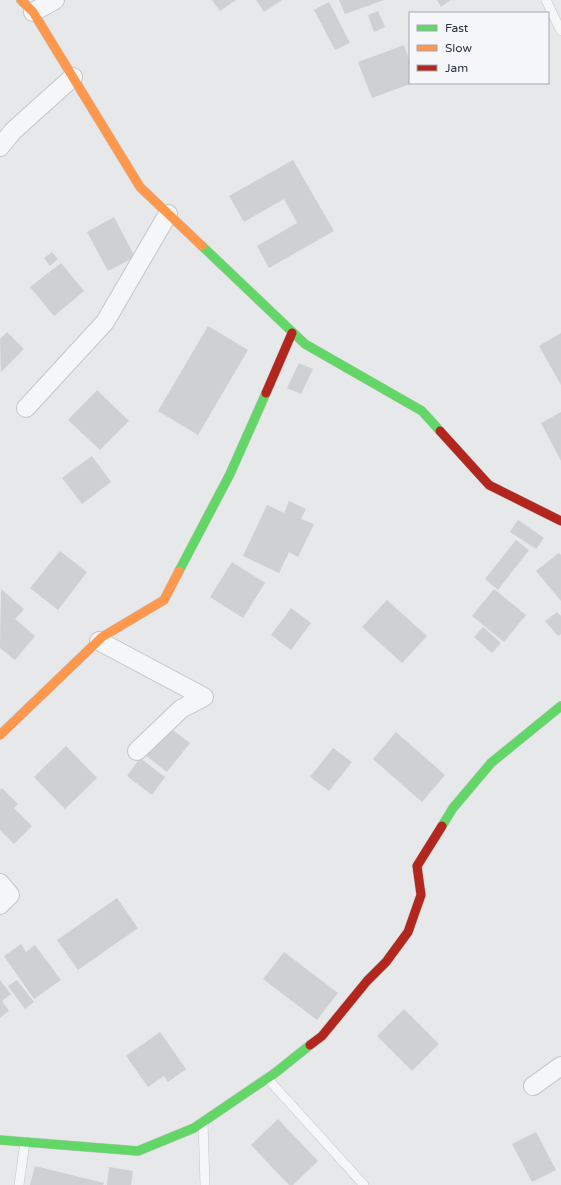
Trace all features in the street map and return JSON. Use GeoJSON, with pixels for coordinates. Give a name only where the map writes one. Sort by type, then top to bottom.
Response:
{"type":"FeatureCollection","features":[{"type":"Feature","properties":{"kind":"street"},"geometry":{"type":"LineString","coordinates":[[55,0],[27,6],[73,77],[140,187],[304,344],[422,411],[489,485],[561,521]]}},
{"type":"Feature","properties":{"kind":"street"},"geometry":{"type":"LineString","coordinates":[[0,147],[13,131],[73,77]]}},
{"type":"Feature","properties":{"kind":"street"},"geometry":{"type":"LineString","coordinates":[[26,408],[105,322],[168,214]]}},
{"type":"Feature","properties":{"kind":"street"},"geometry":{"type":"LineString","coordinates":[[0,735],[99,641],[164,600],[230,474],[292,333]]}},
{"type":"Feature","properties":{"kind":"street"},"geometry":{"type":"LineString","coordinates":[[99,641],[204,696],[182,709],[137,751]]}},
{"type":"Feature","properties":{"kind":"street"},"geometry":{"type":"LineString","coordinates":[[0,1140],[138,1151],[194,1128],[267,1078],[322,1036],[367,982],[386,962],[408,932],[421,895],[417,866],[453,808],[491,764],[561,706]]}},
{"type":"Feature","properties":{"kind":"street"},"geometry":{"type":"LineString","coordinates":[[0,883],[10,895],[0,905]]}},
{"type":"Feature","properties":{"kind":"street"},"geometry":{"type":"LineString","coordinates":[[533,1086],[561,1066]]}},
{"type":"Feature","properties":{"kind":"lane"},"geometry":{"type":"LineString","coordinates":[[546,0],[561,31]]}},
{"type":"Feature","properties":{"kind":"lane"},"geometry":{"type":"LineString","coordinates":[[267,1078],[364,1185]]}},
{"type":"Feature","properties":{"kind":"lane"},"geometry":{"type":"LineString","coordinates":[[203,1121],[205,1185]]}},
{"type":"Feature","properties":{"kind":"lane"},"geometry":{"type":"LineString","coordinates":[[19,1185],[25,1142]]}},
{"type":"Feature","properties":{"kind":"building"},"geometry":{"type":"Polygon","coordinates":[[[212,0],[236,0],[220,11],[212,0]]]}},
{"type":"Feature","properties":{"kind":"building"},"geometry":{"type":"Polygon","coordinates":[[[256,0],[282,0],[264,12],[256,0]]]}},
{"type":"Feature","properties":{"kind":"building"},"geometry":{"type":"Polygon","coordinates":[[[339,0],[384,0],[345,14],[339,0]]]}},
{"type":"Feature","properties":{"kind":"building"},"geometry":{"type":"Polygon","coordinates":[[[437,0],[451,0],[441,7],[437,0]]]}},
{"type":"Feature","properties":{"kind":"building"},"geometry":{"type":"Polygon","coordinates":[[[329,2],[350,43],[335,50],[314,10],[329,2]]]}},
{"type":"Feature","properties":{"kind":"building"},"geometry":{"type":"Polygon","coordinates":[[[378,11],[385,27],[374,32],[368,15],[378,11]]]}},
{"type":"Feature","properties":{"kind":"building"},"geometry":{"type":"Polygon","coordinates":[[[404,45],[409,59],[410,84],[372,98],[358,62],[404,45]]]}},
{"type":"Feature","properties":{"kind":"building"},"geometry":{"type":"Polygon","coordinates":[[[293,160],[334,231],[269,268],[257,246],[297,223],[284,199],[244,222],[229,196],[293,160]]]}},
{"type":"Feature","properties":{"kind":"building"},"geometry":{"type":"Polygon","coordinates":[[[114,217],[135,257],[108,271],[87,232],[114,217]]]}},
{"type":"Feature","properties":{"kind":"building"},"geometry":{"type":"Polygon","coordinates":[[[52,252],[58,259],[50,266],[44,258],[52,252]]]}},
{"type":"Feature","properties":{"kind":"building"},"geometry":{"type":"Polygon","coordinates":[[[61,263],[84,291],[54,316],[30,287],[61,263]]]}},
{"type":"Feature","properties":{"kind":"building"},"geometry":{"type":"Polygon","coordinates":[[[208,326],[248,350],[198,435],[158,411],[208,326]]]}},
{"type":"Feature","properties":{"kind":"building"},"geometry":{"type":"Polygon","coordinates":[[[7,332],[24,349],[1,372],[0,339],[7,332]]]}},
{"type":"Feature","properties":{"kind":"building"},"geometry":{"type":"Polygon","coordinates":[[[561,333],[561,385],[539,346],[561,333]]]}},
{"type":"Feature","properties":{"kind":"building"},"geometry":{"type":"Polygon","coordinates":[[[299,363],[313,369],[301,394],[287,388],[299,363]]]}},
{"type":"Feature","properties":{"kind":"building"},"geometry":{"type":"Polygon","coordinates":[[[97,390],[129,421],[100,450],[68,420],[97,390]]]}},
{"type":"Feature","properties":{"kind":"building"},"geometry":{"type":"Polygon","coordinates":[[[561,412],[561,461],[541,423],[561,412]]]}},
{"type":"Feature","properties":{"kind":"building"},"geometry":{"type":"Polygon","coordinates":[[[92,456],[111,482],[82,504],[62,478],[92,456]]]}},
{"type":"Feature","properties":{"kind":"building"},"geometry":{"type":"Polygon","coordinates":[[[289,501],[306,509],[301,519],[314,524],[298,557],[289,552],[279,573],[243,556],[267,505],[284,513],[289,501]]]}},
{"type":"Feature","properties":{"kind":"building"},"geometry":{"type":"Polygon","coordinates":[[[518,520],[544,538],[536,549],[510,532],[518,520]]]}},
{"type":"Feature","properties":{"kind":"building"},"geometry":{"type":"Polygon","coordinates":[[[516,540],[529,550],[498,590],[485,579],[516,540]]]}},
{"type":"Feature","properties":{"kind":"building"},"geometry":{"type":"Polygon","coordinates":[[[60,551],[87,572],[58,610],[30,588],[60,551]]]}},
{"type":"Feature","properties":{"kind":"building"},"geometry":{"type":"Polygon","coordinates":[[[559,553],[561,555],[561,601],[536,571],[559,553]]]}},
{"type":"Feature","properties":{"kind":"building"},"geometry":{"type":"Polygon","coordinates":[[[232,562],[265,583],[243,618],[210,597],[232,562]]]}},
{"type":"Feature","properties":{"kind":"building"},"geometry":{"type":"Polygon","coordinates":[[[1,589],[24,609],[15,619],[35,636],[15,660],[0,648],[1,589]]]}},
{"type":"Feature","properties":{"kind":"building"},"geometry":{"type":"Polygon","coordinates":[[[494,589],[526,615],[504,642],[472,616],[494,589]]]}},
{"type":"Feature","properties":{"kind":"building"},"geometry":{"type":"Polygon","coordinates":[[[387,600],[427,636],[402,663],[362,627],[387,600]]]}},
{"type":"Feature","properties":{"kind":"building"},"geometry":{"type":"Polygon","coordinates":[[[291,608],[311,623],[291,650],[271,635],[291,608]]]}},
{"type":"Feature","properties":{"kind":"building"},"geometry":{"type":"Polygon","coordinates":[[[557,612],[561,616],[561,634],[558,636],[545,621],[557,612]]]}},
{"type":"Feature","properties":{"kind":"building"},"geometry":{"type":"Polygon","coordinates":[[[483,627],[501,643],[492,653],[474,637],[483,627]]]}},
{"type":"Feature","properties":{"kind":"building"},"geometry":{"type":"Polygon","coordinates":[[[167,726],[190,743],[167,772],[145,755],[167,726]]]}},
{"type":"Feature","properties":{"kind":"building"},"geometry":{"type":"Polygon","coordinates":[[[396,732],[445,775],[422,802],[373,759],[396,732]]]}},
{"type":"Feature","properties":{"kind":"building"},"geometry":{"type":"Polygon","coordinates":[[[66,746],[97,778],[65,809],[34,777],[66,746]]]}},
{"type":"Feature","properties":{"kind":"building"},"geometry":{"type":"Polygon","coordinates":[[[333,748],[352,762],[329,791],[310,777],[333,748]]]}},
{"type":"Feature","properties":{"kind":"building"},"geometry":{"type":"Polygon","coordinates":[[[140,758],[165,777],[152,795],[127,776],[140,758]]]}},
{"type":"Feature","properties":{"kind":"building"},"geometry":{"type":"Polygon","coordinates":[[[2,788],[18,804],[14,808],[32,826],[14,844],[0,830],[0,790],[2,788]]]}},
{"type":"Feature","properties":{"kind":"building"},"geometry":{"type":"Polygon","coordinates":[[[117,898],[138,928],[78,970],[57,940],[117,898]]]}},
{"type":"Feature","properties":{"kind":"building"},"geometry":{"type":"Polygon","coordinates":[[[21,944],[26,952],[35,945],[61,980],[34,999],[4,956],[21,944]]]}},
{"type":"Feature","properties":{"kind":"building"},"geometry":{"type":"Polygon","coordinates":[[[284,952],[338,993],[317,1020],[263,979],[284,952]]]}},
{"type":"Feature","properties":{"kind":"building"},"geometry":{"type":"Polygon","coordinates":[[[0,980],[11,994],[2,1001],[9,1011],[0,1018],[0,980]]]}},
{"type":"Feature","properties":{"kind":"building"},"geometry":{"type":"Polygon","coordinates":[[[17,980],[34,1002],[25,1009],[8,986],[17,980]]]}},
{"type":"Feature","properties":{"kind":"building"},"geometry":{"type":"Polygon","coordinates":[[[404,1009],[439,1044],[412,1071],[377,1036],[404,1009]]]}},
{"type":"Feature","properties":{"kind":"building"},"geometry":{"type":"Polygon","coordinates":[[[160,1032],[186,1069],[168,1082],[164,1076],[148,1087],[126,1056],[160,1032]]]}},
{"type":"Feature","properties":{"kind":"building"},"geometry":{"type":"Polygon","coordinates":[[[278,1119],[318,1161],[293,1185],[289,1185],[251,1145],[278,1119]]]}},
{"type":"Feature","properties":{"kind":"building"},"geometry":{"type":"Polygon","coordinates":[[[536,1132],[556,1170],[532,1182],[512,1144],[536,1132]]]}},
{"type":"Feature","properties":{"kind":"building"},"geometry":{"type":"Polygon","coordinates":[[[35,1166],[104,1183],[103,1185],[30,1185],[35,1166]]]}},
{"type":"Feature","properties":{"kind":"building"},"geometry":{"type":"Polygon","coordinates":[[[109,1167],[133,1171],[131,1185],[107,1185],[109,1167]]]}},
{"type":"Feature","properties":{"kind":"traffic: fast"},"geometry":{"type":"LineString","coordinates":[[202,246],[305,344],[422,411],[440,431]]}},
{"type":"Feature","properties":{"kind":"traffic: fast"},"geometry":{"type":"LineString","coordinates":[[179,571],[230,474],[266,393]]}},
{"type":"Feature","properties":{"kind":"traffic: fast"},"geometry":{"type":"LineString","coordinates":[[442,826],[453,808],[491,763],[561,706]]}},
{"type":"Feature","properties":{"kind":"traffic: fast"},"geometry":{"type":"LineString","coordinates":[[0,1140],[138,1151],[194,1128],[275,1073],[310,1045]]}},
{"type":"Feature","properties":{"kind":"traffic: slow"},"geometry":{"type":"LineString","coordinates":[[21,0],[33,12],[140,187],[202,246]]}},
{"type":"Feature","properties":{"kind":"traffic: slow"},"geometry":{"type":"LineString","coordinates":[[0,735],[102,637],[164,600],[179,571]]}},
{"type":"Feature","properties":{"kind":"traffic: jam"},"geometry":{"type":"LineString","coordinates":[[266,393],[292,333]]}},
{"type":"Feature","properties":{"kind":"traffic: jam"},"geometry":{"type":"LineString","coordinates":[[440,431],[489,485],[561,521]]}},
{"type":"Feature","properties":{"kind":"traffic: jam"},"geometry":{"type":"LineString","coordinates":[[310,1045],[322,1036],[367,981],[386,962],[408,932],[421,895],[417,866],[442,826]]}}]}
